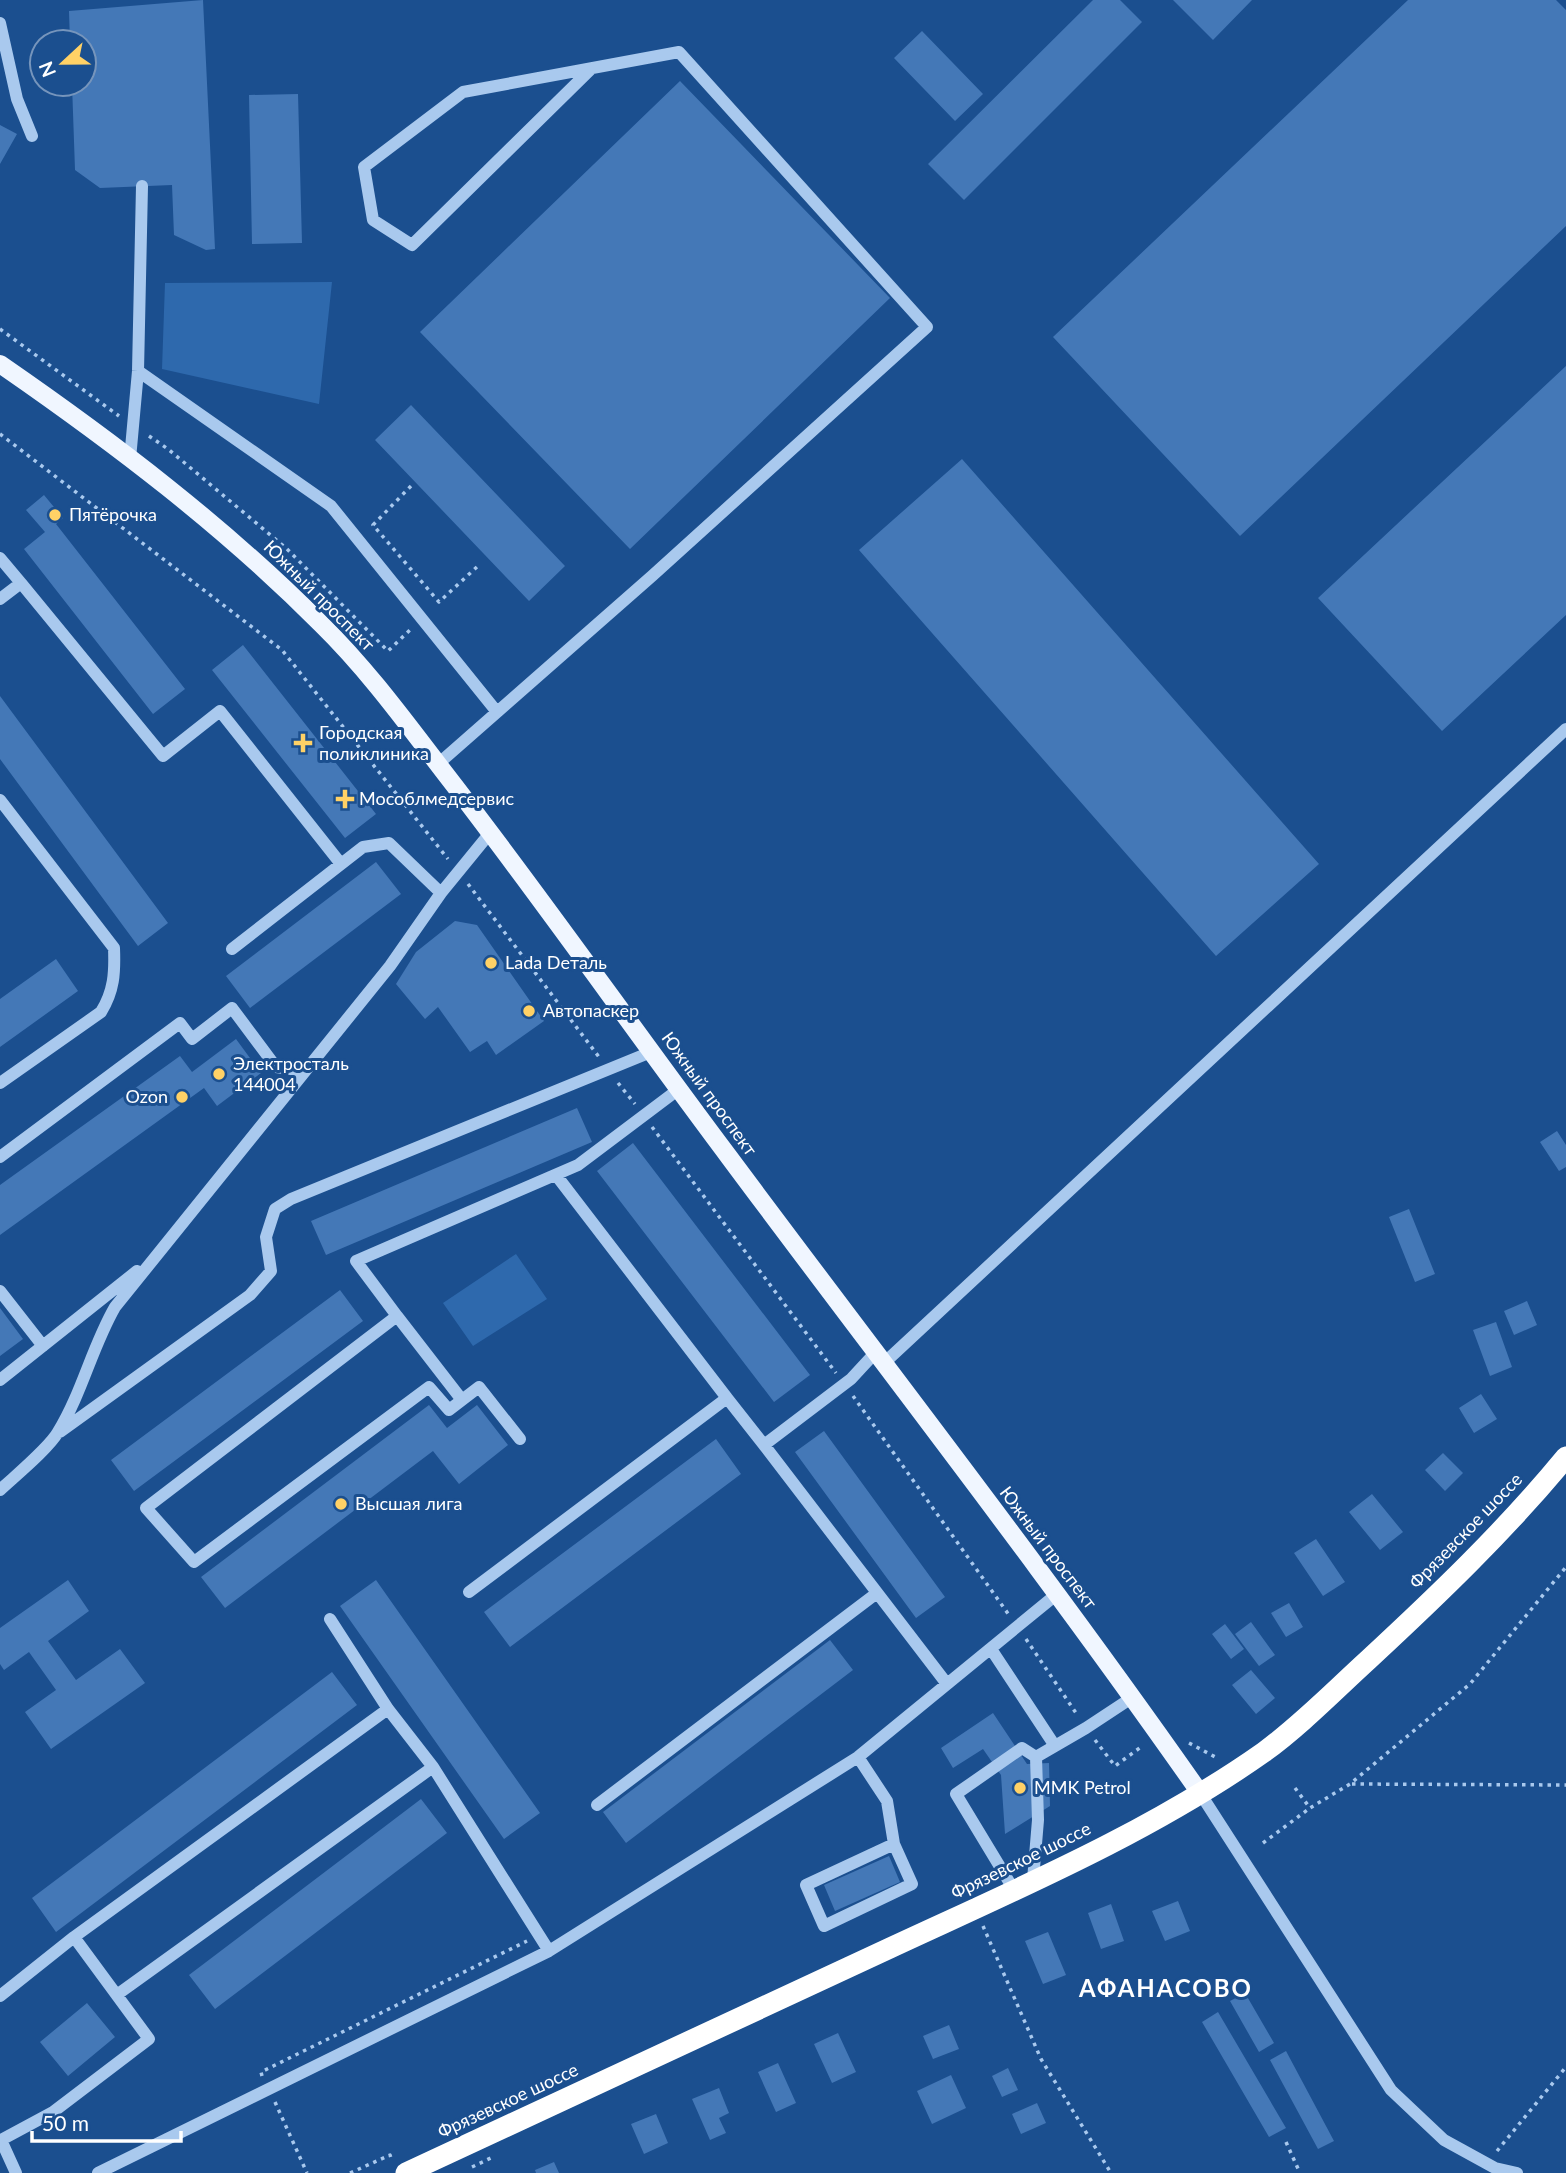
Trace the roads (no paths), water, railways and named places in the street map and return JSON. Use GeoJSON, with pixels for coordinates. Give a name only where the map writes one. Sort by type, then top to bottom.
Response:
{"type":"FeatureCollection","features":[{"type":"Feature","properties":{"kind":"highway","name":"Фрязевское шоссе"},"geometry":{"type":"LineString","coordinates":[[400,2169],[1024,1885],[1139,1829],[1200,1793],[1267,1749],[1310,1714],[1427,1606],[1514,1516],[1566,1457]]}},
{"type":"Feature","properties":{"kind":"main road","name":"Южный проспект"},"geometry":{"type":"LineString","coordinates":[[0,364],[64,408],[239,547],[323,625],[365,672],[491,833],[679,1090],[1057,1594],[1200,1793]]}},
{"type":"Feature","properties":{"kind":"street"},"geometry":{"type":"LineString","coordinates":[[0,23],[17,99],[32,136]]}},
{"type":"Feature","properties":{"kind":"street"},"geometry":{"type":"LineString","coordinates":[[438,764],[652,576],[927,327],[679,52],[592,68],[463,92],[364,166],[373,220],[412,245],[592,68]]}},
{"type":"Feature","properties":{"kind":"street"},"geometry":{"type":"LineString","coordinates":[[130,459],[138,371],[142,186]]}},
{"type":"Feature","properties":{"kind":"street"},"geometry":{"type":"LineString","coordinates":[[138,371],[331,506],[497,712]]}},
{"type":"Feature","properties":{"kind":"street"},"geometry":{"type":"LineString","coordinates":[[0,558],[163,756],[220,711],[341,864]]}},
{"type":"Feature","properties":{"kind":"street"},"geometry":{"type":"LineString","coordinates":[[0,598],[21,583]]}},
{"type":"Feature","properties":{"kind":"street"},"geometry":{"type":"LineString","coordinates":[[764,1445],[879,1358],[1566,729]]}},
{"type":"Feature","properties":{"kind":"street"},"geometry":{"type":"LineString","coordinates":[[0,800],[114,948],[116,977],[110,997],[101,1012],[0,1083]]}},
{"type":"Feature","properties":{"kind":"street"},"geometry":{"type":"LineString","coordinates":[[57,1434],[80,1387],[101,1332],[115,1307],[390,966],[441,893],[491,833]]}},
{"type":"Feature","properties":{"kind":"street"},"geometry":{"type":"LineString","coordinates":[[232,949],[363,847],[389,843],[441,893]]}},
{"type":"Feature","properties":{"kind":"street"},"geometry":{"type":"LineString","coordinates":[[0,1157],[180,1023],[192,1039],[232,1008],[276,1067],[305,1071]]}},
{"type":"Feature","properties":{"kind":"street"},"geometry":{"type":"LineString","coordinates":[[0,1490],[57,1434],[250,1295],[271,1271],[265,1237],[275,1209],[291,1199],[652,1052]]}},
{"type":"Feature","properties":{"kind":"street"},"geometry":{"type":"LineString","coordinates":[[462,1400],[356,1261],[578,1166],[679,1090]]}},
{"type":"Feature","properties":{"kind":"street"},"geometry":{"type":"LineString","coordinates":[[556,1175],[947,1684]]}},
{"type":"Feature","properties":{"kind":"street"},"geometry":{"type":"LineString","coordinates":[[0,1380],[153,1258]]}},
{"type":"Feature","properties":{"kind":"street"},"geometry":{"type":"LineString","coordinates":[[0,1291],[43,1346]]}},
{"type":"Feature","properties":{"kind":"street"},"geometry":{"type":"LineString","coordinates":[[397,1316],[146,1508],[194,1562],[429,1387],[449,1410],[480,1387],[520,1439]]}},
{"type":"Feature","properties":{"kind":"street"},"geometry":{"type":"LineString","coordinates":[[469,1592],[727,1398]]}},
{"type":"Feature","properties":{"kind":"street"},"geometry":{"type":"LineString","coordinates":[[597,1805],[877,1593]]}},
{"type":"Feature","properties":{"kind":"street"},"geometry":{"type":"LineString","coordinates":[[98,2173],[549,1951],[858,1757],[1057,1594]]}},
{"type":"Feature","properties":{"kind":"street"},"geometry":{"type":"LineString","coordinates":[[330,1619],[388,1709],[433,1768],[549,1951]]}},
{"type":"Feature","properties":{"kind":"street"},"geometry":{"type":"LineString","coordinates":[[991,1649],[1055,1746]]}},
{"type":"Feature","properties":{"kind":"street"},"geometry":{"type":"LineString","coordinates":[[1036,1756],[1133,1697]]}},
{"type":"Feature","properties":{"kind":"street"},"geometry":{"type":"LineString","coordinates":[[0,1996],[74,1937],[388,1709]]}},
{"type":"Feature","properties":{"kind":"street"},"geometry":{"type":"LineString","coordinates":[[1024,1885],[956,1794],[1022,1748],[1036,1756]]}},
{"type":"Feature","properties":{"kind":"street"},"geometry":{"type":"LineString","coordinates":[[1024,1885],[1038,1820],[1036,1756]]}},
{"type":"Feature","properties":{"kind":"street"},"geometry":{"type":"LineString","coordinates":[[858,1757],[887,1801],[894,1844],[912,1884],[824,1926],[806,1885],[894,1844]]}},
{"type":"Feature","properties":{"kind":"street"},"geometry":{"type":"LineString","coordinates":[[118,1994],[433,1768]]}},
{"type":"Feature","properties":{"kind":"street"},"geometry":{"type":"LineString","coordinates":[[1200,1793],[1391,2090],[1444,2140],[1495,2168],[1517,2173]]}},
{"type":"Feature","properties":{"kind":"street"},"geometry":{"type":"LineString","coordinates":[[16,2173],[1,2140],[53,2112],[149,2039],[74,1937]]}},
{"type":"Feature","properties":{"kind":"place","name":"Пятёрочка"},"geometry":{"type":"Point","coordinates":[55,515]}},
{"type":"Feature","properties":{"kind":"place","name":"Городская поликлиника"},"geometry":{"type":"Point","coordinates":[303,743]}},
{"type":"Feature","properties":{"kind":"place","name":"Мособлмедсервис"},"geometry":{"type":"Point","coordinates":[345,799]}},
{"type":"Feature","properties":{"kind":"place","name":"Lada Dеталь"},"geometry":{"type":"Point","coordinates":[491,963]}},
{"type":"Feature","properties":{"kind":"place","name":"Автопаскер"},"geometry":{"type":"Point","coordinates":[529,1011]}},
{"type":"Feature","properties":{"kind":"place","name":"Электросталь 144004"},"geometry":{"type":"Point","coordinates":[219,1074]}},
{"type":"Feature","properties":{"kind":"place","name":"Ozon"},"geometry":{"type":"Point","coordinates":[182,1097]}},
{"type":"Feature","properties":{"kind":"place","name":"Высшая лига"},"geometry":{"type":"Point","coordinates":[341,1504]}},
{"type":"Feature","properties":{"kind":"place","name":"MMK Petrol"},"geometry":{"type":"Point","coordinates":[1020,1788]}},
{"type":"Feature","properties":{"kind":"district","name":"АФАНАСОВО"},"geometry":{"type":"Point","coordinates":[1166,1989]}}]}
